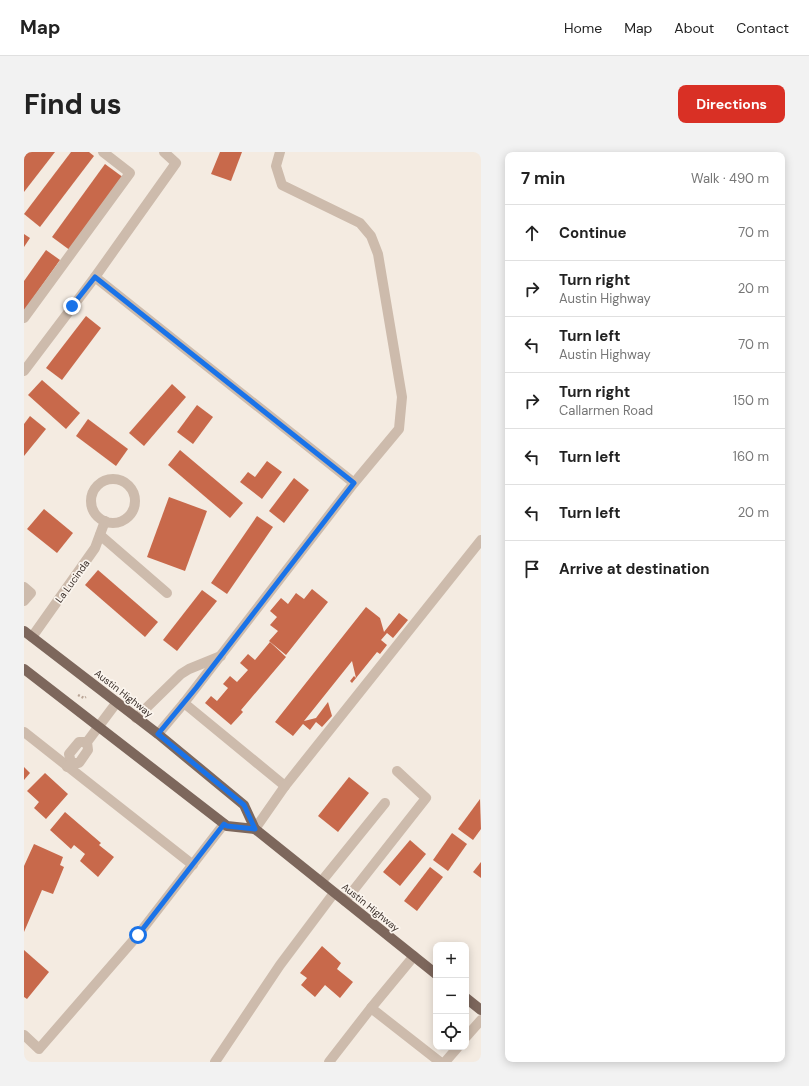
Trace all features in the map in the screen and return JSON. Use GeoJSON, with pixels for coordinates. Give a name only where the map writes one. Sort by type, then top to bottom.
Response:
{"type":"FeatureCollection","features":[{"type":"Feature","properties":{"kind":"main road","name":"Austin Highway"},"geometry":{"type":"LineString","coordinates":[[28,634],[158,734],[244,805],[255,829],[433,972]]}},
{"type":"Feature","properties":{"kind":"main road"},"geometry":{"type":"LineString","coordinates":[[24,669],[224,824],[227,826],[255,829]]}},
{"type":"Feature","properties":{"kind":"main road"},"geometry":{"type":"LineString","coordinates":[[469,1000],[481,1010]]}},
{"type":"Feature","properties":{"kind":"street"},"geometry":{"type":"LineString","coordinates":[[24,318],[130,173],[103,152]]}},
{"type":"Feature","properties":{"kind":"street"},"geometry":{"type":"LineString","coordinates":[[24,371],[95,277],[176,163],[164,152]]}},
{"type":"Feature","properties":{"kind":"street"},"geometry":{"type":"LineString","coordinates":[[158,734],[221,656],[354,483],[399,429],[402,397],[378,254],[371,236],[360,224],[282,185],[276,166],[280,152]]}},
{"type":"Feature","properties":{"kind":"street"},"geometry":{"type":"LineString","coordinates":[[95,277],[354,483]]}},
{"type":"Feature","properties":{"kind":"street"},"geometry":{"type":"LineString","coordinates":[[106,480],[119,480],[131,489],[134,496],[132,511],[128,517],[122,521],[114,523],[105,521],[95,514],[92,508],[92,495],[100,483],[106,480]]}},
{"type":"Feature","properties":{"kind":"street","name":"La Lucinda"},"geometry":{"type":"LineString","coordinates":[[28,634],[95,548],[105,521]]}},
{"type":"Feature","properties":{"kind":"street"},"geometry":{"type":"LineString","coordinates":[[100,536],[168,593]]}},
{"type":"Feature","properties":{"kind":"street"},"geometry":{"type":"LineString","coordinates":[[255,829],[285,786],[481,540]]}},
{"type":"Feature","properties":{"kind":"street"},"geometry":{"type":"LineString","coordinates":[[24,587],[31,593],[24,601]]}},
{"type":"Feature","properties":{"kind":"street"},"geometry":{"type":"LineString","coordinates":[[136,718],[181,674],[189,669],[221,656]]}},
{"type":"Feature","properties":{"kind":"street"},"geometry":{"type":"LineString","coordinates":[[69,765],[78,763],[85,754],[88,750],[86,742],[117,702]]}},
{"type":"Feature","properties":{"kind":"street"},"geometry":{"type":"LineString","coordinates":[[184,703],[285,786]]}},
{"type":"Feature","properties":{"kind":"street"},"geometry":{"type":"LineString","coordinates":[[24,732],[69,765],[193,865]]}},
{"type":"Feature","properties":{"kind":"street"},"geometry":{"type":"LineString","coordinates":[[345,901],[426,798],[397,771]]}},
{"type":"Feature","properties":{"kind":"street"},"geometry":{"type":"LineString","coordinates":[[321,882],[385,803]]}},
{"type":"Feature","properties":{"kind":"street"},"geometry":{"type":"LineString","coordinates":[[24,1035],[39,1049],[138,935],[224,824]]}},
{"type":"Feature","properties":{"kind":"street"},"geometry":{"type":"LineString","coordinates":[[216,1062],[280,965],[334,893]]}},
{"type":"Feature","properties":{"kind":"street"},"geometry":{"type":"LineString","coordinates":[[329,1062],[370,1008],[414,956]]}},
{"type":"Feature","properties":{"kind":"street"},"geometry":{"type":"LineString","coordinates":[[370,1008],[440,1062]]}},
{"type":"Feature","properties":{"kind":"street"},"geometry":{"type":"LineString","coordinates":[[469,1034],[481,1020]]}},
{"type":"Feature","properties":{"kind":"street"},"geometry":{"type":"LineString","coordinates":[[445,1062],[455,1050]]}},
{"type":"Feature","properties":{"kind":"building"},"geometry":{"type":"Polygon","coordinates":[[[28,152],[55,152],[24,192],[24,157],[28,152]]]}},
{"type":"Feature","properties":{"kind":"building"},"geometry":{"type":"Polygon","coordinates":[[[71,152],[89,152],[94,156],[40,227],[24,214],[71,152]]]}},
{"type":"Feature","properties":{"kind":"building"},"geometry":{"type":"Polygon","coordinates":[[[220,152],[242,152],[231,181],[211,174],[220,152]]]}},
{"type":"Feature","properties":{"kind":"building"},"geometry":{"type":"Polygon","coordinates":[[[105,164],[124,178],[71,251],[52,237],[105,164]]]}},
{"type":"Feature","properties":{"kind":"building"},"geometry":{"type":"Polygon","coordinates":[[[24,234],[30,238],[24,247],[24,234]]]}},
{"type":"Feature","properties":{"kind":"building"},"geometry":{"type":"Polygon","coordinates":[[[46,250],[60,260],[24,311],[24,281],[46,250]]]}},
{"type":"Feature","properties":{"kind":"building"},"geometry":{"type":"Polygon","coordinates":[[[86,316],[101,328],[62,380],[46,368],[86,316]]]}},
{"type":"Feature","properties":{"kind":"building"},"geometry":{"type":"Polygon","coordinates":[[[42,380],[80,413],[66,429],[28,395],[42,380]]]}},
{"type":"Feature","properties":{"kind":"building"},"geometry":{"type":"Polygon","coordinates":[[[172,384],[186,397],[144,446],[129,433],[172,384]]]}},
{"type":"Feature","properties":{"kind":"building"},"geometry":{"type":"Polygon","coordinates":[[[197,405],[213,417],[193,444],[177,432],[197,405]]]}},
{"type":"Feature","properties":{"kind":"building"},"geometry":{"type":"Polygon","coordinates":[[[30,416],[46,429],[24,456],[24,424],[30,416]]]}},
{"type":"Feature","properties":{"kind":"building"},"geometry":{"type":"Polygon","coordinates":[[[88,419],[128,449],[116,466],[76,436],[88,419]]]}},
{"type":"Feature","properties":{"kind":"building"},"geometry":{"type":"Polygon","coordinates":[[[180,450],[243,503],[230,518],[168,465],[180,450]]]}},
{"type":"Feature","properties":{"kind":"building"},"geometry":{"type":"Polygon","coordinates":[[[267,461],[282,472],[262,499],[240,482],[248,472],[255,477],[267,461]]]}},
{"type":"Feature","properties":{"kind":"building"},"geometry":{"type":"Polygon","coordinates":[[[294,478],[309,490],[284,523],[269,511],[294,478]]]}},
{"type":"Feature","properties":{"kind":"building"},"geometry":{"type":"Polygon","coordinates":[[[169,497],[207,511],[185,571],[147,557],[169,497]]]}},
{"type":"Feature","properties":{"kind":"building"},"geometry":{"type":"Polygon","coordinates":[[[44,509],[73,533],[57,553],[27,529],[44,509]]]}},
{"type":"Feature","properties":{"kind":"building"},"geometry":{"type":"Polygon","coordinates":[[[257,516],[273,527],[227,594],[211,583],[257,516]]]}},
{"type":"Feature","properties":{"kind":"building"},"geometry":{"type":"Polygon","coordinates":[[[98,570],[158,622],[145,637],[85,585],[98,570]]]}},
{"type":"Feature","properties":{"kind":"building"},"geometry":{"type":"Polygon","coordinates":[[[312,589],[328,602],[286,655],[269,641],[278,631],[270,625],[277,617],[270,611],[281,598],[288,604],[296,593],[304,599],[312,589]]]}},
{"type":"Feature","properties":{"kind":"building"},"geometry":{"type":"Polygon","coordinates":[[[202,590],[217,601],[177,651],[163,640],[202,590]]]}},
{"type":"Feature","properties":{"kind":"building"},"geometry":{"type":"Polygon","coordinates":[[[366,607],[380,618],[384,632],[399,613],[408,620],[393,638],[387,633],[381,640],[387,645],[380,654],[377,652],[352,683],[350,681],[354,676],[356,678],[352,661],[304,721],[316,718],[328,702],[332,716],[322,727],[316,722],[310,730],[303,724],[293,736],[275,722],[366,607]]]}},
{"type":"Feature","properties":{"kind":"building"},"geometry":{"type":"Polygon","coordinates":[[[270,642],[286,657],[241,710],[243,712],[231,725],[205,703],[211,696],[217,701],[228,688],[223,684],[230,676],[237,682],[248,670],[240,663],[248,654],[255,660],[270,642]]]}},
{"type":"Feature","properties":{"kind":"building"},"geometry":{"type":"Polygon","coordinates":[[[24,767],[30,773],[24,780],[24,767]]]}},
{"type":"Feature","properties":{"kind":"building"},"geometry":{"type":"Polygon","coordinates":[[[45,773],[68,794],[46,819],[34,808],[39,802],[27,791],[45,773]]]}},
{"type":"Feature","properties":{"kind":"building"},"geometry":{"type":"Polygon","coordinates":[[[349,777],[369,793],[338,832],[318,816],[349,777]]]}},
{"type":"Feature","properties":{"kind":"building"},"geometry":{"type":"Polygon","coordinates":[[[480,799],[481,829],[473,840],[458,829],[480,799]]]}},
{"type":"Feature","properties":{"kind":"building"},"geometry":{"type":"Polygon","coordinates":[[[65,812],[101,843],[99,845],[114,857],[98,877],[80,861],[85,854],[74,845],[71,849],[50,830],[65,812]]]}},
{"type":"Feature","properties":{"kind":"building"},"geometry":{"type":"Polygon","coordinates":[[[452,833],[467,844],[448,871],[433,860],[452,833]]]}},
{"type":"Feature","properties":{"kind":"building"},"geometry":{"type":"Polygon","coordinates":[[[410,840],[426,854],[400,886],[383,872],[410,840]]]}},
{"type":"Feature","properties":{"kind":"building"},"geometry":{"type":"Polygon","coordinates":[[[34,844],[63,857],[60,865],[64,867],[53,894],[42,890],[24,932],[24,866],[34,844]]]}},
{"type":"Feature","properties":{"kind":"building"},"geometry":{"type":"Polygon","coordinates":[[[481,862],[481,878],[473,872],[481,862]]]}},
{"type":"Feature","properties":{"kind":"building"},"geometry":{"type":"Polygon","coordinates":[[[430,867],[443,877],[417,911],[404,901],[430,867]]]}},
{"type":"Feature","properties":{"kind":"building"},"geometry":{"type":"Polygon","coordinates":[[[322,946],[341,963],[337,969],[353,982],[340,998],[325,985],[315,997],[301,985],[307,978],[300,973],[322,946]]]}},
{"type":"Feature","properties":{"kind":"building"},"geometry":{"type":"Polygon","coordinates":[[[24,950],[49,972],[27,999],[24,997],[24,950]]]}},
{"type":"Feature","properties":{"kind":"route"},"geometry":{"type":"LineString","coordinates":[[72,306],[95,277],[354,483],[196,688],[158,734],[244,805],[255,829],[227,826],[224,824],[138,935]]}}]}
